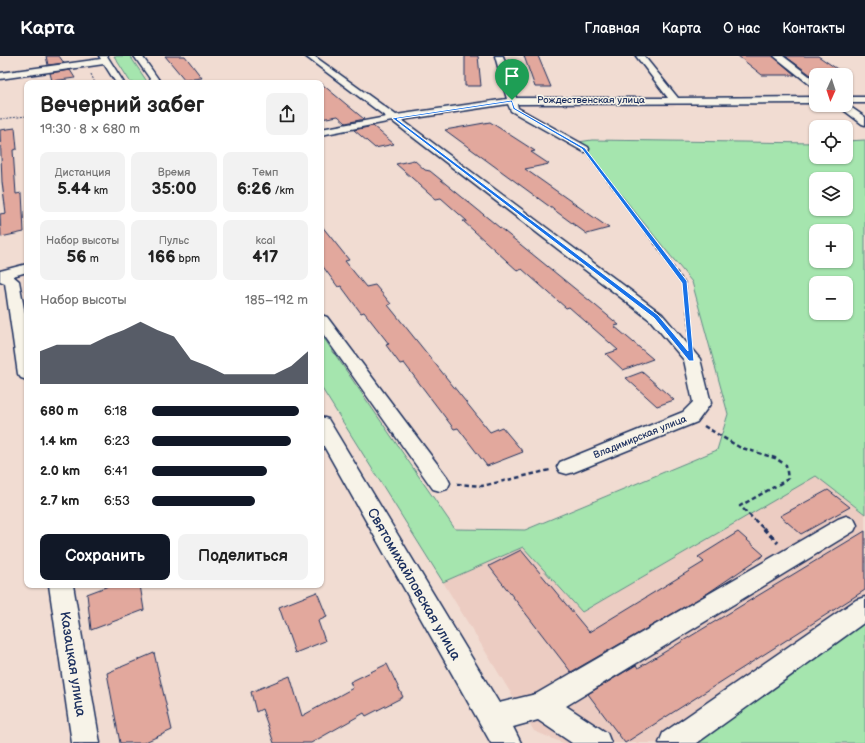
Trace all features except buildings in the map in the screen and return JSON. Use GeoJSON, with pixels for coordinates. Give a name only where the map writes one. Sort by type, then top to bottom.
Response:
{"type":"FeatureCollection","features":[{"type":"Feature","properties":{"kind":"street"},"geometry":{"type":"LineString","coordinates":[[138,56],[155,80]]}},
{"type":"Feature","properties":{"kind":"street","name":"Владимирская улица"},"geometry":{"type":"LineString","coordinates":[[309,56],[394,118],[656,316],[692,359],[702,403],[690,417],[566,467]]}},
{"type":"Feature","properties":{"kind":"street"},"geometry":{"type":"LineString","coordinates":[[500,56],[514,109],[584,149]]}},
{"type":"Feature","properties":{"kind":"street"},"geometry":{"type":"LineString","coordinates":[[640,56],[675,100]]}},
{"type":"Feature","properties":{"kind":"street"},"geometry":{"type":"LineString","coordinates":[[778,56],[809,80]]}},
{"type":"Feature","properties":{"kind":"street"},"geometry":{"type":"LineString","coordinates":[[0,76],[105,59],[118,80]]}},
{"type":"Feature","properties":{"kind":"street","name":"Рождественская улица"},"geometry":{"type":"LineString","coordinates":[[324,131],[394,118],[512,100],[809,100]]}},
{"type":"Feature","properties":{"kind":"street"},"geometry":{"type":"LineString","coordinates":[[853,100],[865,100]]}},
{"type":"Feature","properties":{"kind":"street"},"geometry":{"type":"LineString","coordinates":[[851,112],[865,122]]}},
{"type":"Feature","properties":{"kind":"street"},"geometry":{"type":"LineString","coordinates":[[0,275],[24,269]]}},
{"type":"Feature","properties":{"kind":"street"},"geometry":{"type":"LineString","coordinates":[[0,275],[12,281],[24,355]]}},
{"type":"Feature","properties":{"kind":"street"},"geometry":{"type":"LineString","coordinates":[[324,324],[440,483]]}},
{"type":"Feature","properties":{"kind":"street","name":"Святомихайловская улица"},"geometry":{"type":"LineString","coordinates":[[324,429],[507,743]]}},
{"type":"Feature","properties":{"kind":"street"},"geometry":{"type":"LineString","coordinates":[[492,719],[541,706],[846,525]]}},
{"type":"Feature","properties":{"kind":"street","name":"Казацкая улица"},"geometry":{"type":"LineString","coordinates":[[61,588],[86,743]]}},
{"type":"Feature","properties":{"kind":"street"},"geometry":{"type":"LineString","coordinates":[[673,743],[865,608]]}},
{"type":"Feature","properties":{"kind":"street"},"geometry":{"type":"LineString","coordinates":[[541,706],[597,743]]}},
{"type":"Feature","properties":{"kind":"path"},"geometry":{"type":"LineString","coordinates":[[0,119],[24,116]]}},
{"type":"Feature","properties":{"kind":"path"},"geometry":{"type":"LineString","coordinates":[[584,149],[685,282],[692,359]]}},
{"type":"Feature","properties":{"kind":"path"},"geometry":{"type":"LineString","coordinates":[[690,417],[738,447],[775,458],[786,465],[788,479],[740,506],[792,557]]}},
{"type":"Feature","properties":{"kind":"path"},"geometry":{"type":"LineString","coordinates":[[440,483],[482,486],[566,467]]}},
{"type":"Feature","properties":{"kind":"shaded area"},"geometry":{"type":"Polygon","coordinates":[[[816,475],[865,514],[865,621],[688,743],[563,743],[534,731],[443,582],[523,546],[582,612],[816,475]]]}},
{"type":"Feature","properties":{"kind":"green space"},"geometry":{"type":"Polygon","coordinates":[[[114,56],[130,56],[146,80],[129,80],[114,56]]]}},
{"type":"Feature","properties":{"kind":"green space"},"geometry":{"type":"Polygon","coordinates":[[[592,140],[809,143],[809,164],[853,164],[853,141],[865,140],[865,514],[816,476],[582,612],[523,547],[443,582],[324,392],[324,338],[455,529],[525,530],[717,450],[728,414],[692,282],[578,142],[592,140]]]}},
{"type":"Feature","properties":{"kind":"green space"},"geometry":{"type":"Polygon","coordinates":[[[865,621],[865,743],[688,743],[865,621]]]}},
{"type":"Feature","properties":{"kind":"route"},"geometry":{"type":"LineString","coordinates":[[512,100],[514,109],[584,149],[685,282],[692,359],[656,316],[394,118],[512,100]]}}]}
